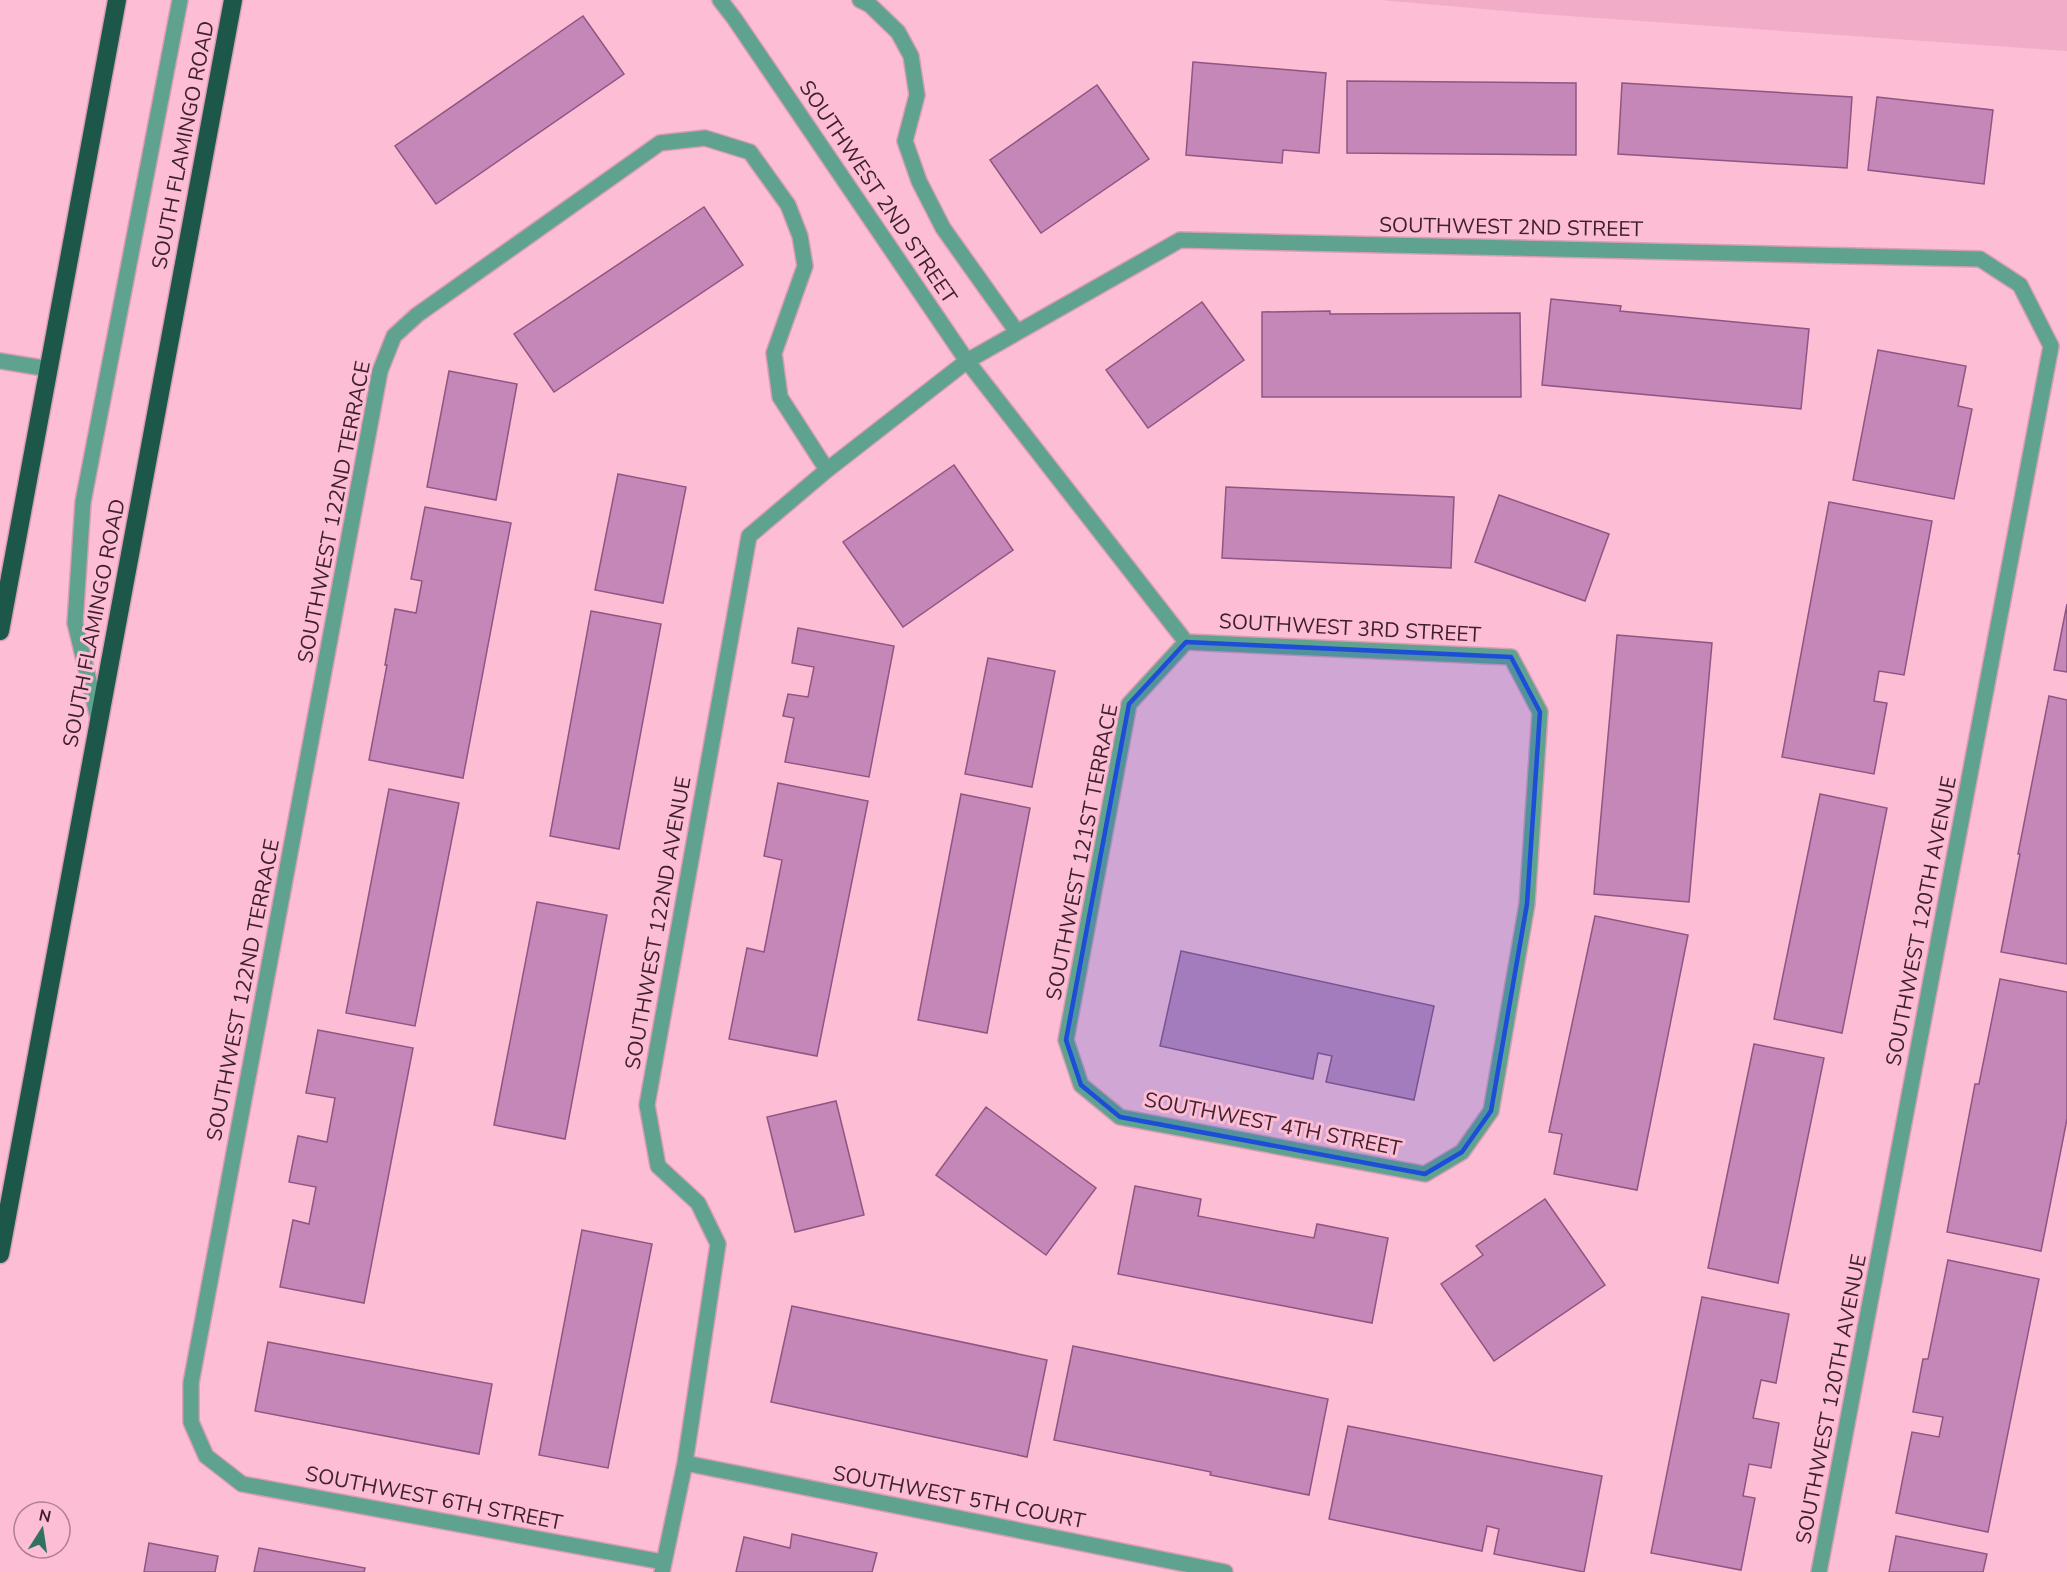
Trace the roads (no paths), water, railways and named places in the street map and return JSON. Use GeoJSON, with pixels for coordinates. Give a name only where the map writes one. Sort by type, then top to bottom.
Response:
{"type":"FeatureCollection","features":[{"type":"Feature","properties":{"kind":"highway"},"geometry":{"type":"LineString","coordinates":[[0,631],[117,0]]}},
{"type":"Feature","properties":{"kind":"highway","name":"SOUTH FLAMINGO ROAD"},"geometry":{"type":"LineString","coordinates":[[0,1254],[233,0]]}},
{"type":"Feature","properties":{"kind":"street"},"geometry":{"type":"LineString","coordinates":[[99,721],[75,623],[83,502],[180,0]]}},
{"type":"Feature","properties":{"kind":"street","name":"SOUTHWEST 2ND STREET"},"geometry":{"type":"LineString","coordinates":[[720,0],[735,18],[967,360],[1180,240],[1980,259],[2020,285]]}},
{"type":"Feature","properties":{"kind":"street","name":"SOUTHWEST 2ND STREET"},"geometry":{"type":"LineString","coordinates":[[860,0],[870,5],[898,32],[911,56],[917,95],[905,141],[919,181],[943,228],[1017,332]]}},
{"type":"Feature","properties":{"kind":"street","name":"SOUTHWEST 122ND TERRACE"},"geometry":{"type":"LineString","coordinates":[[206,1456],[191,1422],[191,1383],[380,371],[394,336],[417,315],[660,143],[705,138],[750,152],[788,205],[800,236],[805,266],[774,353],[780,397],[827,470]]}},
{"type":"Feature","properties":{"kind":"street","name":"SOUTHWEST 120TH AVENUE"},"geometry":{"type":"LineString","coordinates":[[1820,1572],[2052,346],[2020,285]]}},
{"type":"Feature","properties":{"kind":"street"},"geometry":{"type":"LineString","coordinates":[[967,360],[1186,642]]}},
{"type":"Feature","properties":{"kind":"street","name":"SOUTHWEST 122ND AVENUE"},"geometry":{"type":"LineString","coordinates":[[663,1567],[685,1463],[718,1244],[698,1203],[658,1166],[647,1105],[749,536],[827,470],[967,360]]}},
{"type":"Feature","properties":{"kind":"street"},"geometry":{"type":"LineString","coordinates":[[0,361],[48,369]]}},
{"type":"Feature","properties":{"kind":"street","name":"SOUTHWEST 3RD STREET"},"geometry":{"type":"LineString","coordinates":[[1186,642],[1511,657],[1540,712],[1527,904],[1491,1111],[1462,1152]]}},
{"type":"Feature","properties":{"kind":"street","name":"SOUTHWEST 121ST TERRACE"},"geometry":{"type":"LineString","coordinates":[[1081,1085],[1066,1040],[1130,705],[1186,642]]}},
{"type":"Feature","properties":{"kind":"street","name":"SOUTHWEST 4TH STREET"},"geometry":{"type":"LineString","coordinates":[[1081,1085],[1120,1117],[1425,1174],[1462,1152]]}},
{"type":"Feature","properties":{"kind":"street","name":"SOUTHWEST 6TH STREET"},"geometry":{"type":"LineString","coordinates":[[206,1456],[242,1484],[663,1567]]}},
{"type":"Feature","properties":{"kind":"street","name":"SOUTHWEST 5TH COURT"},"geometry":{"type":"LineString","coordinates":[[685,1463],[1225,1572]]}}]}
